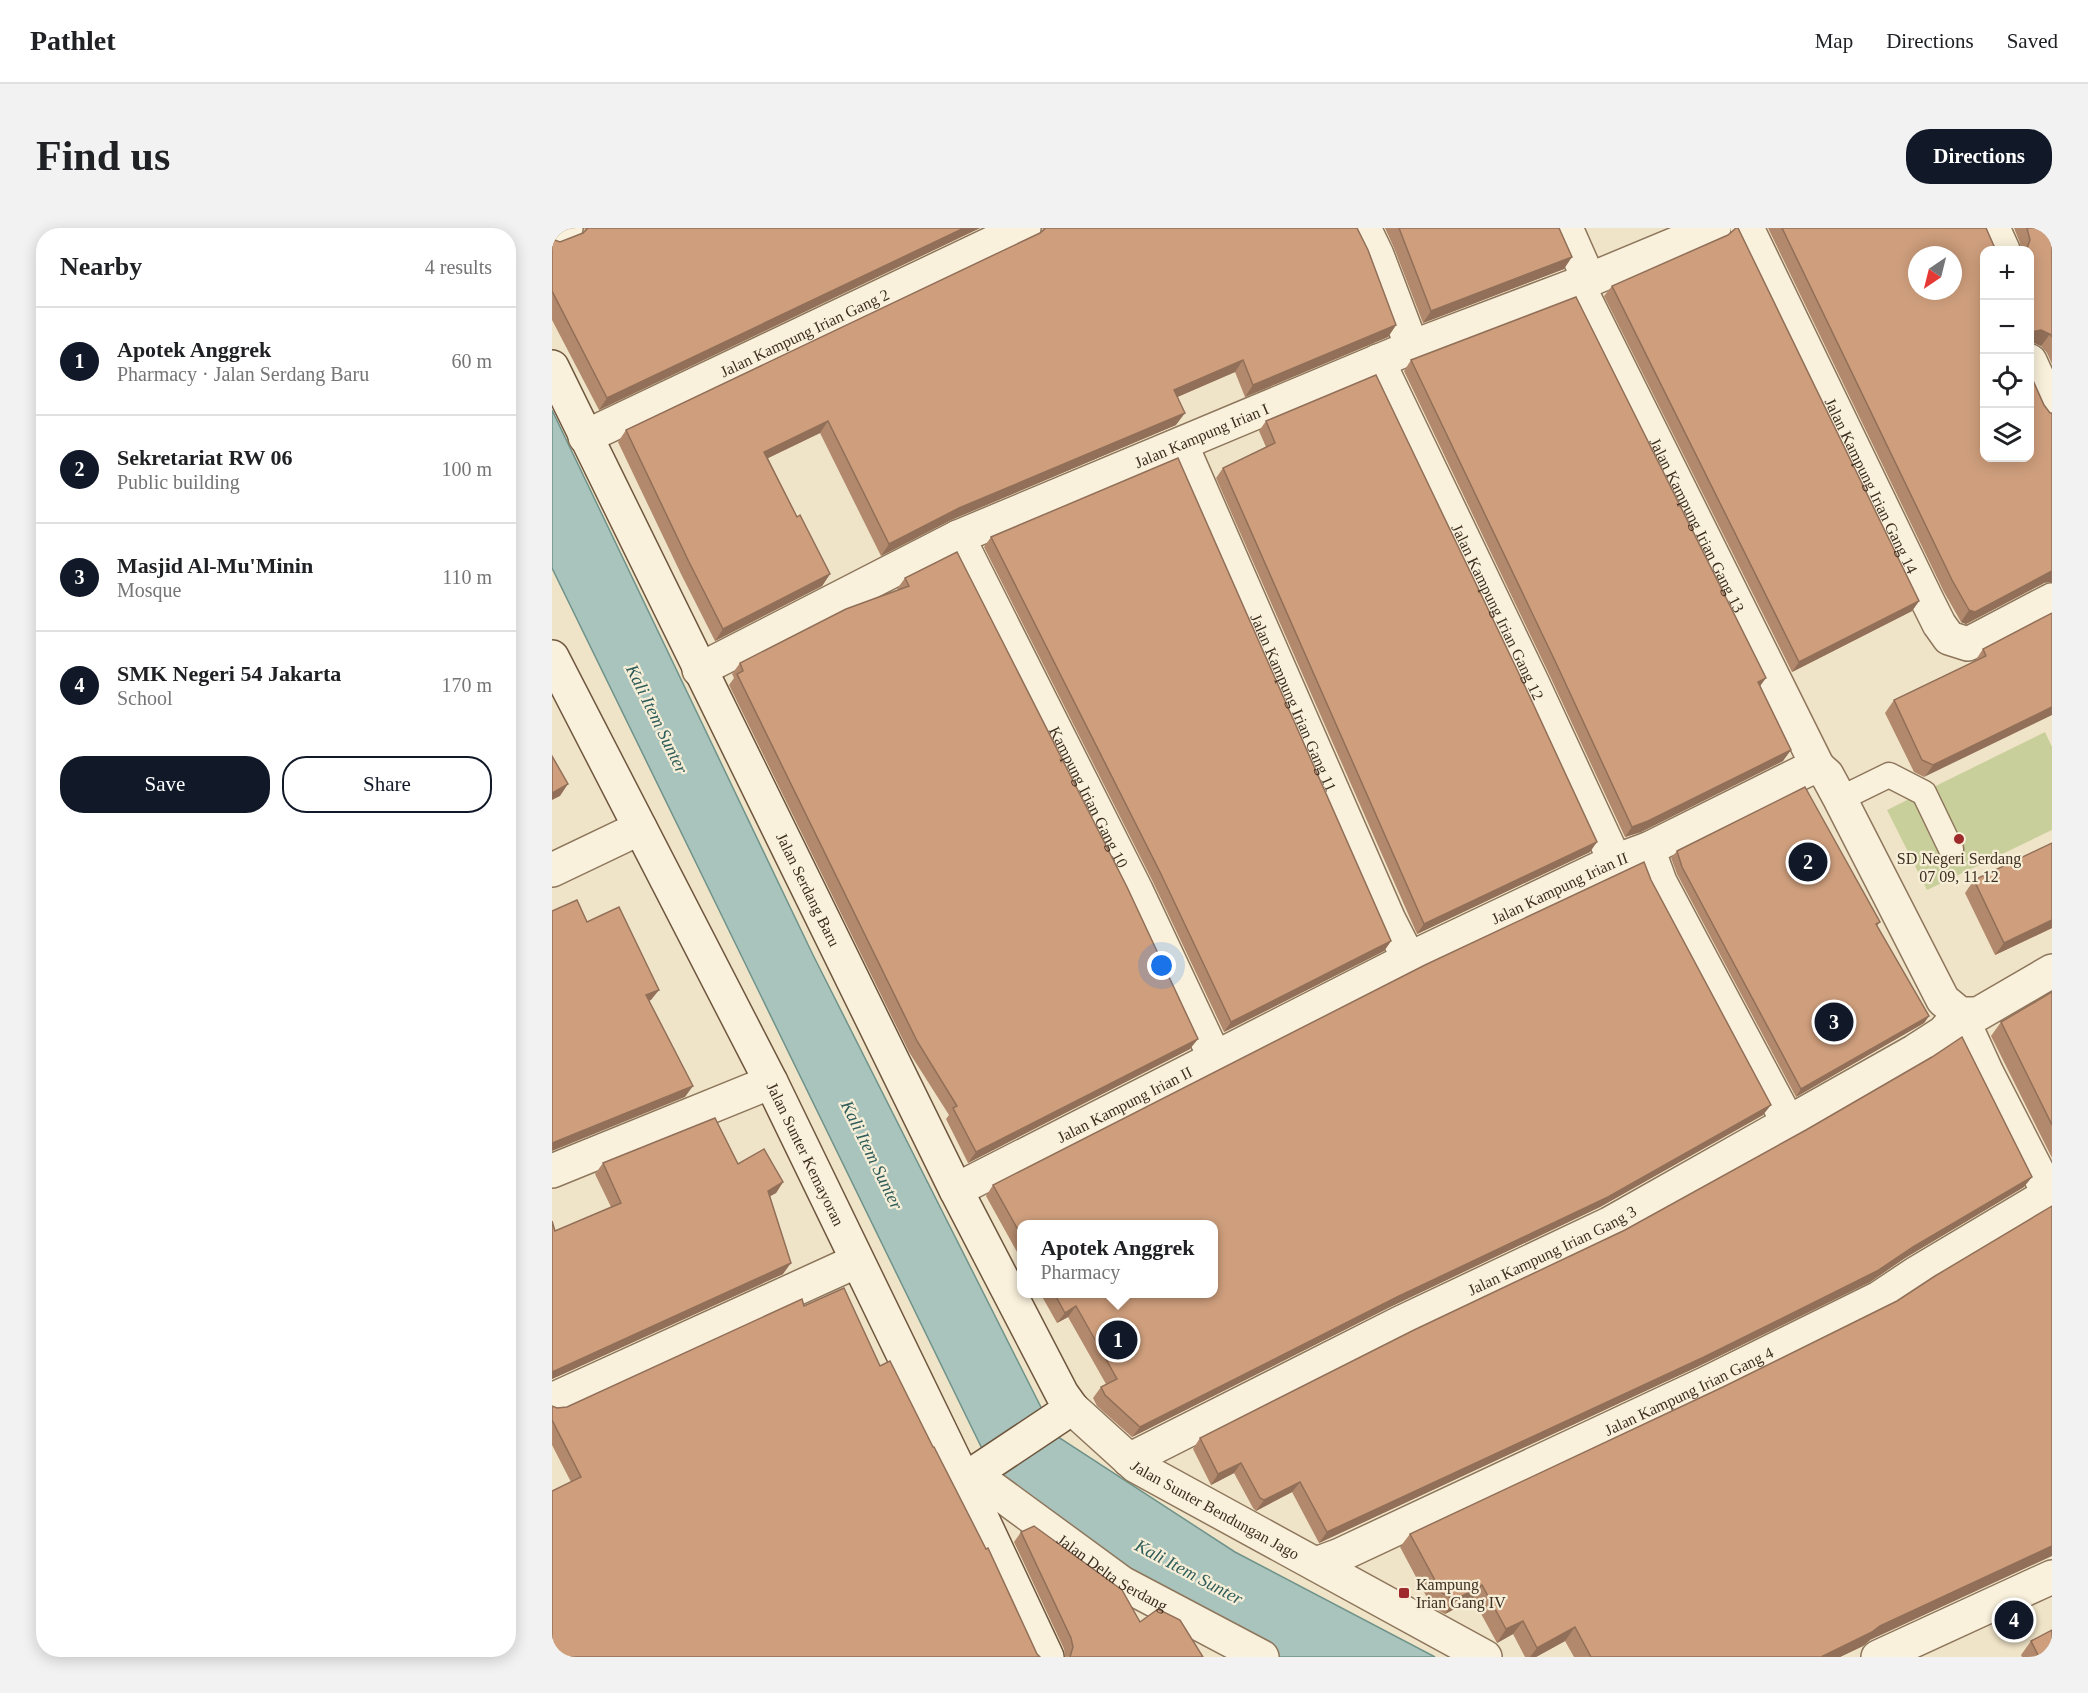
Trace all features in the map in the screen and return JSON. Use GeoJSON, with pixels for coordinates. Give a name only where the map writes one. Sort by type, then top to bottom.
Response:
{"type":"FeatureCollection","features":[{"type":"Feature","properties":{"kind":"street"},"geometry":{"type":"LineString","coordinates":[[552,235],[566,228]]}},
{"type":"Feature","properties":{"kind":"street","name":"Jalan Kampung Irian Gang 2"},"geometry":{"type":"LineString","coordinates":[[585,437],[1024,228]]}},
{"type":"Feature","properties":{"kind":"street"},"geometry":{"type":"LineString","coordinates":[[1364,228],[1377,255],[1408,339]]}},
{"type":"Feature","properties":{"kind":"street","name":"Jalan Kampung Irian Gang 13"},"geometry":{"type":"LineString","coordinates":[[1566,228],[1583,273],[1818,767]]}},
{"type":"Feature","properties":{"kind":"street","name":"Jalan Kampung Irian I"},"geometry":{"type":"LineString","coordinates":[[699,670],[958,537],[1378,361],[1408,339],[1583,273],[1714,228]]}},
{"type":"Feature","properties":{"kind":"street","name":"Jalan Kampung Irian Gang 14"},"geometry":{"type":"LineString","coordinates":[[1747,228],[1921,590],[1949,638],[1968,644],[2052,600]]}},
{"type":"Feature","properties":{"kind":"street"},"geometry":{"type":"LineString","coordinates":[[1993,228],[2001,246]]}},
{"type":"Feature","properties":{"kind":"street","name":"Jalan Kampung Irian Gang 12"},"geometry":{"type":"LineString","coordinates":[[1378,361],[1616,861]]}},
{"type":"Feature","properties":{"kind":"street","name":"Jalan Serdang Baru"},"geometry":{"type":"LineString","coordinates":[[552,367],[956,1190],[1062,1394],[1068,1411]]}},
{"type":"Feature","properties":{"kind":"street"},"geometry":{"type":"LineString","coordinates":[[2034,370],[2052,409]]}},
{"type":"Feature","properties":{"kind":"street","name":"Jalan Kampung Irian Gang 11"},"geometry":{"type":"LineString","coordinates":[[1181,444],[1389,920],[1409,959]]}},
{"type":"Feature","properties":{"kind":"street","name":"Kampung Irian Gang 10"},"geometry":{"type":"LineString","coordinates":[[958,537],[1136,890],[1215,1058]]}},
{"type":"Feature","properties":{"kind":"street","name":"Jalan Sunter Kemayoran"},"geometry":{"type":"LineString","coordinates":[[552,657],[771,1083],[857,1262],[972,1475],[1047,1657]]}},
{"type":"Feature","properties":{"kind":"street"},"geometry":{"type":"LineString","coordinates":[[1818,767],[1827,775],[1840,799],[1943,1000],[1960,1014],[1987,1073],[2050,1197]]}},
{"type":"Feature","properties":{"kind":"street","name":"Jalan Kampung Irian II"},"geometry":{"type":"LineString","coordinates":[[956,1190],[1409,959],[1616,861],[1648,849],[1807,770],[1818,767]]}},
{"type":"Feature","properties":{"kind":"street"},"geometry":{"type":"LineString","coordinates":[[552,870],[640,828]]}},
{"type":"Feature","properties":{"kind":"street"},"geometry":{"type":"LineString","coordinates":[[1648,849],[1660,882],[1789,1124]]}},
{"type":"Feature","properties":{"kind":"street"},"geometry":{"type":"LineString","coordinates":[[1960,1014],[1978,1014],[2052,971]]}},
{"type":"Feature","properties":{"kind":"street","name":"Jalan Kampung Irian Gang 3"},"geometry":{"type":"LineString","coordinates":[[1129,1460],[1398,1324],[1609,1224],[1915,1051],[1942,1033],[1960,1014]]}},
{"type":"Feature","properties":{"kind":"street"},"geometry":{"type":"LineString","coordinates":[[552,1170],[771,1083]]}},
{"type":"Feature","properties":{"kind":"street","name":"Jalan Kampung Irian Gang 4"},"geometry":{"type":"LineString","coordinates":[[1316,1564],[1340,1555],[1694,1389],[1879,1298],[1915,1274],[2050,1197]]}},
{"type":"Feature","properties":{"kind":"street"},"geometry":{"type":"LineString","coordinates":[[552,1400],[857,1262]]}},
{"type":"Feature","properties":{"kind":"street"},"geometry":{"type":"LineString","coordinates":[[972,1475],[1068,1411]]}},
{"type":"Feature","properties":{"kind":"street","name":"Jalan Sunter Bendungan Jago"},"geometry":{"type":"LineString","coordinates":[[1068,1411],[1146,1472],[1485,1657]]}},
{"type":"Feature","properties":{"kind":"street","name":"Jalan Delta Serdang"},"geometry":{"type":"LineString","coordinates":[[972,1475],[1122,1583],[1262,1657]]}},
{"type":"Feature","properties":{"kind":"street"},"geometry":{"type":"LineString","coordinates":[[1878,1657],[2052,1576]]}},
{"type":"Feature","properties":{"kind":"lane"},"geometry":{"type":"LineString","coordinates":[[1840,799],[1889,775],[1924,793],[1950,849]]}},
{"type":"Feature","properties":{"kind":"green space"},"geometry":{"type":"Polygon","coordinates":[[[2045,732],[2052,747],[2052,830],[1927,890],[1887,810],[2045,732]]]}},
{"type":"Feature","properties":{"kind":"water","name":"Kali Item Sunter"},"geometry":{"type":"Polygon","coordinates":[[[552,410],[813,955],[1055,1435],[1235,1552],[1435,1657],[1273,1657],[1125,1579],[992,1469],[552,568],[552,410]]]}},
{"type":"Feature","properties":{"kind":"building"},"geometry":{"type":"Polygon","coordinates":[[[588,228],[964,228],[607,398],[552,291],[552,239],[560,242],[583,233],[588,228]]]}},
{"type":"Feature","properties":{"kind":"building"},"geometry":{"type":"Polygon","coordinates":[[[1046,228],[1357,228],[1368,250],[1396,325],[1253,385],[1243,360],[1174,390],[1185,413],[959,508],[889,544],[828,421],[764,452],[797,517],[800,515],[830,574],[723,629],[626,430],[1040,233],[1046,228]]]}},
{"type":"Feature","properties":{"kind":"building"},"geometry":{"type":"Polygon","coordinates":[[[1399,228],[1559,228],[1572,257],[1431,311],[1399,228]]]}},
{"type":"Feature","properties":{"kind":"building"},"geometry":{"type":"Polygon","coordinates":[[[1736,228],[1919,601],[1799,662],[1612,286],[1728,235],[1736,228]]]}},
{"type":"Feature","properties":{"kind":"building"},"geometry":{"type":"Polygon","coordinates":[[[1782,228],[1986,228],[1994,246],[1980,246],[1980,462],[2034,462],[2034,383],[2044,405],[2052,413],[2052,571],[1975,612],[1969,610],[1952,580],[1782,228]]]}},
{"type":"Feature","properties":{"kind":"building"},"geometry":{"type":"Polygon","coordinates":[[[2027,228],[2052,228],[2052,337],[2041,330],[2034,331],[2034,246],[2028,246],[2030,240],[2027,228]]]}},
{"type":"Feature","properties":{"kind":"building"},"geometry":{"type":"Polygon","coordinates":[[[1576,297],[1766,678],[1758,682],[1791,750],[1632,827],[1411,360],[1576,297]]]}},
{"type":"Feature","properties":{"kind":"building"},"geometry":{"type":"Polygon","coordinates":[[[1376,375],[1597,842],[1424,924],[1223,468],[1275,443],[1266,421],[1376,375]]]}},
{"type":"Feature","properties":{"kind":"building"},"geometry":{"type":"Polygon","coordinates":[[[1178,458],[1391,941],[1231,1022],[1160,872],[991,537],[1178,458]]]}},
{"type":"Feature","properties":{"kind":"building"},"geometry":{"type":"Polygon","coordinates":[[[957,552],[1127,887],[1198,1039],[976,1152],[953,1108],[957,1106],[917,1041],[737,674],[743,671],[740,663],[846,609],[909,586],[905,578],[957,552]]]}},
{"type":"Feature","properties":{"kind":"building"},"geometry":{"type":"Polygon","coordinates":[[[2052,613],[2052,707],[1933,765],[1922,760],[1894,700],[1986,656],[1983,649],[2052,613]]]}},
{"type":"Feature","properties":{"kind":"building"},"geometry":{"type":"Polygon","coordinates":[[[552,756],[568,784],[552,793],[552,756]]]}},
{"type":"Feature","properties":{"kind":"building"},"geometry":{"type":"Polygon","coordinates":[[[1805,787],[1880,922],[1876,924],[1929,1016],[1801,1089],[1682,867],[1677,851],[1805,787]]]}},
{"type":"Feature","properties":{"kind":"building"},"geometry":{"type":"Polygon","coordinates":[[[2052,843],[2052,920],[2004,943],[1974,880],[2052,843]]]}},
{"type":"Feature","properties":{"kind":"building"},"geometry":{"type":"Polygon","coordinates":[[[1644,862],[1651,880],[1771,1105],[1608,1197],[1397,1297],[1140,1427],[1105,1395],[1101,1387],[1117,1379],[1076,1306],[1065,1313],[1057,1298],[1218,1298],[1218,1220],[1017,1220],[1017,1228],[993,1185],[1425,965],[1644,862]]]}},
{"type":"Feature","properties":{"kind":"building"},"geometry":{"type":"Polygon","coordinates":[[[577,900],[587,922],[619,907],[659,990],[646,995],[693,1086],[552,1143],[552,911],[577,900]]]}},
{"type":"Feature","properties":{"kind":"building"},"geometry":{"type":"Polygon","coordinates":[[[2052,992],[2052,1125],[2001,1022],[2052,992]]]}},
{"type":"Feature","properties":{"kind":"building"},"geometry":{"type":"Polygon","coordinates":[[[1962,1037],[2032,1177],[1913,1247],[1877,1271],[1704,1357],[1327,1532],[1300,1482],[1264,1500],[1260,1498],[1241,1463],[1218,1474],[1200,1438],[1414,1330],[1625,1230],[1806,1130],[1932,1057],[1962,1037]]]}},
{"type":"Feature","properties":{"kind":"building"},"geometry":{"type":"Polygon","coordinates":[[[715,1118],[738,1164],[764,1149],[783,1182],[768,1191],[791,1263],[552,1372],[552,1221],[555,1231],[621,1203],[603,1163],[715,1118]]]}},
{"type":"Feature","properties":{"kind":"building"},"geometry":{"type":"Polygon","coordinates":[[[2052,1206],[2052,1546],[1880,1626],[1821,1657],[1591,1657],[1575,1627],[1537,1648],[1523,1621],[1506,1629],[1482,1585],[1455,1600],[1442,1593],[1410,1534],[1723,1387],[1897,1301],[2052,1206]]]}},
{"type":"Feature","properties":{"kind":"building"},"geometry":{"type":"Polygon","coordinates":[[[844,1288],[880,1366],[890,1361],[986,1549],[988,1548],[1040,1657],[552,1657],[552,1491],[581,1477],[552,1420],[552,1406],[567,1407],[802,1299],[804,1306],[844,1288]]]}},
{"type":"Feature","properties":{"kind":"building"},"geometry":{"type":"Polygon","coordinates":[[[1034,1526],[1122,1590],[1140,1622],[1158,1609],[1180,1620],[1203,1657],[1070,1657],[1073,1647],[1071,1638],[1021,1532],[1034,1526]]]}},
{"type":"Feature","properties":{"kind":"building"},"geometry":{"type":"Polygon","coordinates":[[[2052,1630],[2052,1657],[2039,1657],[2031,1641],[2052,1630]]]}},
{"type":"Feature","properties":{"kind":"place","name":"SD Negeri Serdang 07 09, 11 12"},"geometry":{"type":"Point","coordinates":[1959,839]}},
{"type":"Feature","properties":{"kind":"place","name":"Sekretariat RW 06"},"geometry":{"type":"Point","coordinates":[1808,862]}},
{"type":"Feature","properties":{"kind":"place","name":"Masjid Al-Mu'Minin"},"geometry":{"type":"Point","coordinates":[1834,1022]}},
{"type":"Feature","properties":{"kind":"place","name":"Apotek Anggrek"},"geometry":{"type":"Point","coordinates":[1118,1340]}},
{"type":"Feature","properties":{"kind":"place","name":"Kampung Irian Gang IV"},"geometry":{"type":"Point","coordinates":[1404,1593]}},
{"type":"Feature","properties":{"kind":"place","name":"SMK Negeri 54 Jakarta"},"geometry":{"type":"Point","coordinates":[2014,1620]}}]}
